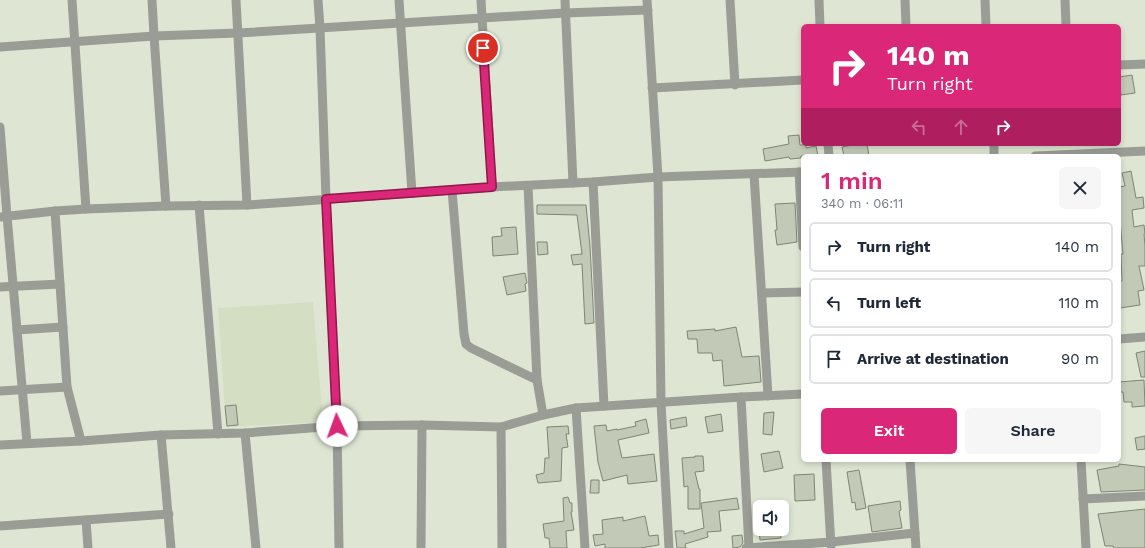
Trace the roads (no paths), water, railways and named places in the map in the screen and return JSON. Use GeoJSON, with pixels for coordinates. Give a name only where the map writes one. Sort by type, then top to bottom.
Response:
{"type":"FeatureCollection","features":[{"type":"Feature","properties":{"kind":"street"},"geometry":{"type":"LineString","coordinates":[[72,0],[86,209]]}},
{"type":"Feature","properties":{"kind":"street"},"geometry":{"type":"LineString","coordinates":[[152,0],[166,206]]}},
{"type":"Feature","properties":{"kind":"street"},"geometry":{"type":"LineString","coordinates":[[236,0],[247,205]]}},
{"type":"Feature","properties":{"kind":"street"},"geometry":{"type":"LineString","coordinates":[[318,0],[337,426],[339,548]]}},
{"type":"Feature","properties":{"kind":"street"},"geometry":{"type":"LineString","coordinates":[[399,0],[412,193]]}},
{"type":"Feature","properties":{"kind":"street"},"geometry":{"type":"LineString","coordinates":[[481,0],[492,187]]}},
{"type":"Feature","properties":{"kind":"street"},"geometry":{"type":"LineString","coordinates":[[565,0],[574,183]]}},
{"type":"Feature","properties":{"kind":"street"},"geometry":{"type":"LineString","coordinates":[[647,0],[658,177],[661,403],[669,548]]}},
{"type":"Feature","properties":{"kind":"street"},"geometry":{"type":"LineString","coordinates":[[730,0],[735,85]]}},
{"type":"Feature","properties":{"kind":"street"},"geometry":{"type":"LineString","coordinates":[[819,0],[820,24]]}},
{"type":"Feature","properties":{"kind":"street"},"geometry":{"type":"LineString","coordinates":[[905,0],[906,24]]}},
{"type":"Feature","properties":{"kind":"street"},"geometry":{"type":"LineString","coordinates":[[985,0],[986,24]]}},
{"type":"Feature","properties":{"kind":"street"},"geometry":{"type":"LineString","coordinates":[[1064,0],[1066,24]]}},
{"type":"Feature","properties":{"kind":"street"},"geometry":{"type":"LineString","coordinates":[[0,47],[154,36],[238,33],[566,13],[648,10]]}},
{"type":"Feature","properties":{"kind":"street"},"geometry":{"type":"LineString","coordinates":[[1121,65],[1145,64]]}},
{"type":"Feature","properties":{"kind":"street"},"geometry":{"type":"LineString","coordinates":[[652,88],[735,85],[801,80]]}},
{"type":"Feature","properties":{"kind":"street"},"geometry":{"type":"LineString","coordinates":[[0,127],[3,217],[13,287],[27,443]]}},
{"type":"Feature","properties":{"kind":"street"},"geometry":{"type":"LineString","coordinates":[[1083,154],[1145,150]]}},
{"type":"Feature","properties":{"kind":"street"},"geometry":{"type":"LineString","coordinates":[[3,217],[86,209],[247,205],[492,187],[658,177],[801,172]]}},
{"type":"Feature","properties":{"kind":"street"},"geometry":{"type":"LineString","coordinates":[[754,174],[768,396]]}},
{"type":"Feature","properties":{"kind":"street"},"geometry":{"type":"LineString","coordinates":[[593,182],[604,406]]}},
{"type":"Feature","properties":{"kind":"street"},"geometry":{"type":"LineString","coordinates":[[528,186],[537,380],[543,415]]}},
{"type":"Feature","properties":{"kind":"street"},"geometry":{"type":"LineString","coordinates":[[452,190],[466,344],[471,348],[537,380]]}},
{"type":"Feature","properties":{"kind":"street"},"geometry":{"type":"LineString","coordinates":[[199,205],[218,434]]}},
{"type":"Feature","properties":{"kind":"street"},"geometry":{"type":"LineString","coordinates":[[55,211],[67,387],[81,441]]}},
{"type":"Feature","properties":{"kind":"street"},"geometry":{"type":"LineString","coordinates":[[0,287],[60,284]]}},
{"type":"Feature","properties":{"kind":"street"},"geometry":{"type":"LineString","coordinates":[[762,294],[801,292]]}},
{"type":"Feature","properties":{"kind":"street"},"geometry":{"type":"LineString","coordinates":[[17,330],[63,327]]}},
{"type":"Feature","properties":{"kind":"street"},"geometry":{"type":"LineString","coordinates":[[1121,338],[1145,337]]}},
{"type":"Feature","properties":{"kind":"street"},"geometry":{"type":"LineString","coordinates":[[0,391],[67,387]]}},
{"type":"Feature","properties":{"kind":"street"},"geometry":{"type":"LineString","coordinates":[[0,445],[161,435],[245,433],[337,426],[422,425],[501,427],[543,415],[576,408],[801,394]]}},
{"type":"Feature","properties":{"kind":"street"},"geometry":{"type":"LineString","coordinates":[[741,397],[749,548]]}},
{"type":"Feature","properties":{"kind":"street"},"geometry":{"type":"LineString","coordinates":[[576,408],[585,548]]}},
{"type":"Feature","properties":{"kind":"street"},"geometry":{"type":"LineString","coordinates":[[421,548],[422,425]]}},
{"type":"Feature","properties":{"kind":"street"},"geometry":{"type":"LineString","coordinates":[[501,427],[502,548]]}},
{"type":"Feature","properties":{"kind":"street"},"geometry":{"type":"LineString","coordinates":[[245,433],[256,548]]}},
{"type":"Feature","properties":{"kind":"street"},"geometry":{"type":"LineString","coordinates":[[161,435],[171,548]]}},
{"type":"Feature","properties":{"kind":"street"},"geometry":{"type":"LineString","coordinates":[[826,462],[831,545]]}},
{"type":"Feature","properties":{"kind":"street"},"geometry":{"type":"LineString","coordinates":[[910,462],[916,548]]}},
{"type":"Feature","properties":{"kind":"street"},"geometry":{"type":"LineString","coordinates":[[1082,462],[1086,548]]}},
{"type":"Feature","properties":{"kind":"street"},"geometry":{"type":"LineString","coordinates":[[1084,499],[1145,496]]}},
{"type":"Feature","properties":{"kind":"street"},"geometry":{"type":"LineString","coordinates":[[0,526],[169,514]]}},
{"type":"Feature","properties":{"kind":"street"},"geometry":{"type":"LineString","coordinates":[[86,520],[88,548]]}},
{"type":"Feature","properties":{"kind":"street"},"geometry":{"type":"LineString","coordinates":[[746,548],[831,545],[915,533]]}}]}
